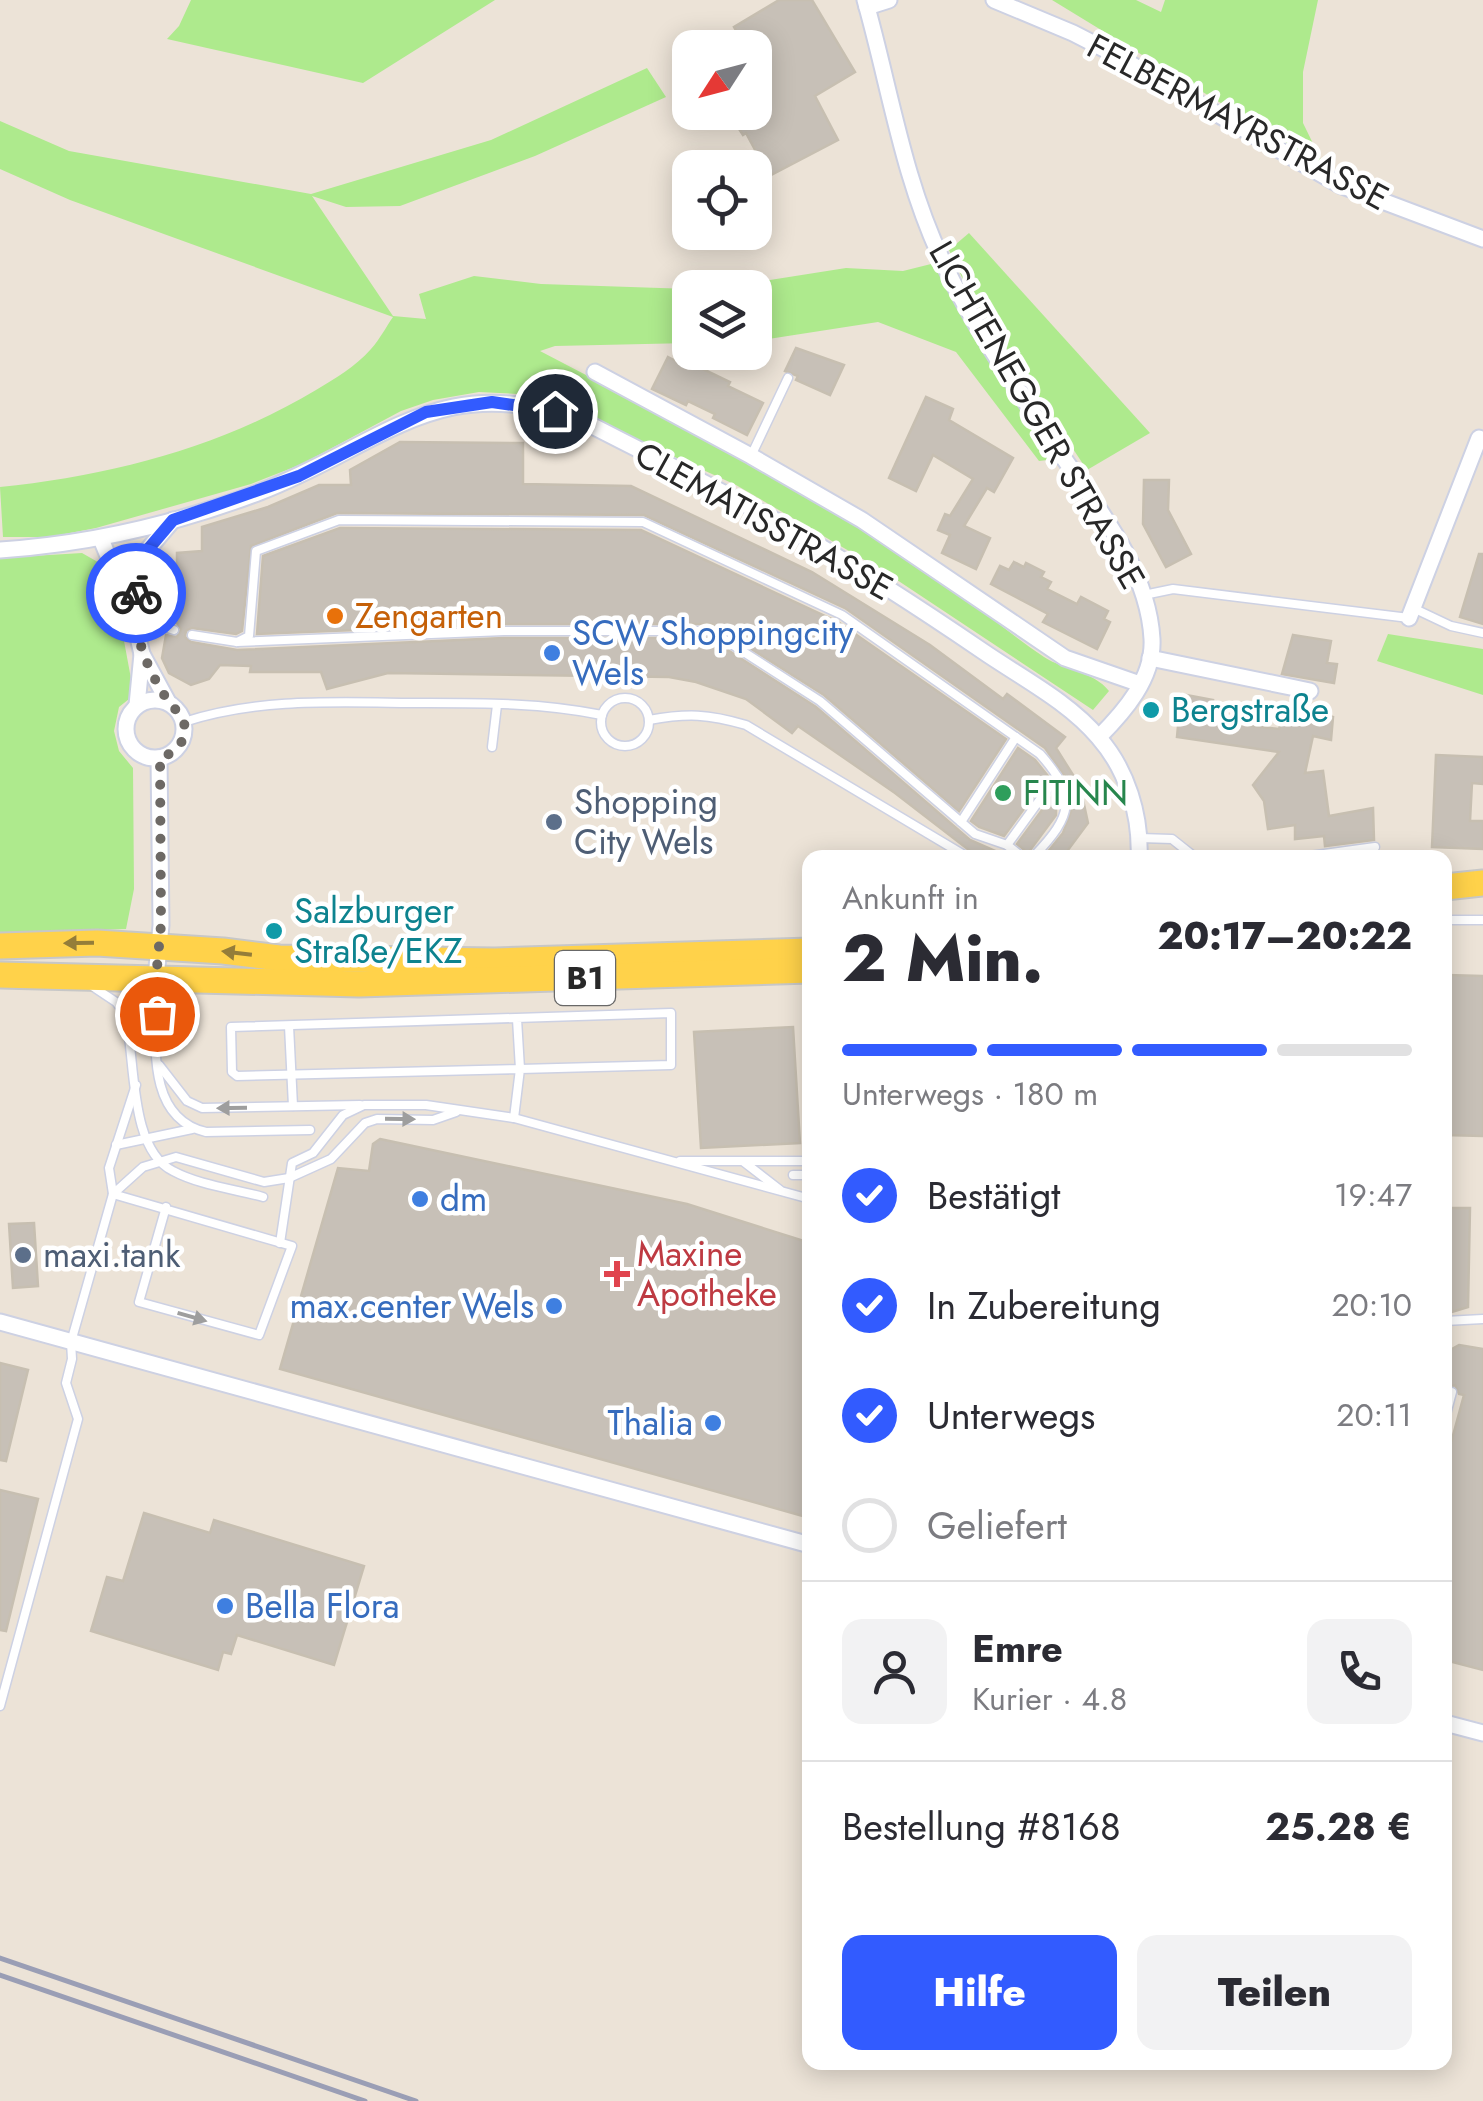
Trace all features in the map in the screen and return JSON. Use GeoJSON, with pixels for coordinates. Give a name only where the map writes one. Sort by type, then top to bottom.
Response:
{"type":"FeatureCollection","features":[{"type":"Feature","properties":{"kind":"main road"},"geometry":{"type":"LineString","coordinates":[[1452,886],[1483,883]]}},
{"type":"Feature","properties":{"kind":"main road","name":"B1"},"geometry":{"type":"LineString","coordinates":[[0,946],[98,942],[279,958],[423,960],[802,950]]}},
{"type":"Feature","properties":{"kind":"main road","name":"B1"},"geometry":{"type":"LineString","coordinates":[[0,975],[360,984],[802,970]]}},
{"type":"Feature","properties":{"kind":"street"},"geometry":{"type":"LineString","coordinates":[[866,4],[888,0]]}},
{"type":"Feature","properties":{"kind":"street","name":"FELBERMAYRSTRASSE"},"geometry":{"type":"LineString","coordinates":[[994,0],[1110,52],[1340,185],[1483,239]]}},
{"type":"Feature","properties":{"kind":"street","name":"LICHTENEGGER STRASSE"},"geometry":{"type":"LineString","coordinates":[[866,4],[906,169],[942,262],[983,335],[1116,537],[1144,595],[1152,640],[1150,658],[1128,706],[1099,737]]}},
{"type":"Feature","properties":{"kind":"street"},"geometry":{"type":"LineString","coordinates":[[595,372],[752,456],[920,557],[1065,658],[1140,684]]}},
{"type":"Feature","properties":{"kind":"street","name":"CLEMATISSTRASSE"},"geometry":{"type":"LineString","coordinates":[[0,550],[67,545],[173,520],[299,476],[426,412],[492,402],[555,411],[772,519],[859,570],[1050,697],[1099,737]]}},
{"type":"Feature","properties":{"kind":"street"},"geometry":{"type":"LineString","coordinates":[[1411,613],[1482,436]]}},
{"type":"Feature","properties":{"kind":"street"},"geometry":{"type":"LineString","coordinates":[[133,616],[139,560],[173,520]]}},
{"type":"Feature","properties":{"kind":"street"},"geometry":{"type":"LineString","coordinates":[[121,535],[139,560]]}},
{"type":"Feature","properties":{"kind":"street"},"geometry":{"type":"LineString","coordinates":[[101,539],[133,616],[142,654],[168,702],[184,722],[180,746],[160,758],[146,757],[134,750],[127,738],[128,718],[137,705],[142,654]]}},
{"type":"Feature","properties":{"kind":"street"},"geometry":{"type":"LineString","coordinates":[[1150,658],[1310,691]]}},
{"type":"Feature","properties":{"kind":"street"},"geometry":{"type":"LineString","coordinates":[[137,705],[168,702]]}},
{"type":"Feature","properties":{"kind":"street"},"geometry":{"type":"LineString","coordinates":[[1099,737],[1126,780],[1140,850]]}},
{"type":"Feature","properties":{"kind":"street"},"geometry":{"type":"LineString","coordinates":[[156,978],[160,758]]}},
{"type":"Feature","properties":{"kind":"street"},"geometry":{"type":"LineString","coordinates":[[0,1322],[802,1543]]}},
{"type":"Feature","properties":{"kind":"street"},"geometry":{"type":"LineString","coordinates":[[1452,1725],[1483,1732]]}},
{"type":"Feature","properties":{"kind":"lane"},"geometry":{"type":"LineString","coordinates":[[752,456],[788,378]]}},
{"type":"Feature","properties":{"kind":"lane"},"geometry":{"type":"LineString","coordinates":[[237,642],[250,636],[256,552],[338,520],[643,522],[842,616],[1040,754],[1067,798],[1067,815],[1041,850]]}},
{"type":"Feature","properties":{"kind":"lane"},"geometry":{"type":"LineString","coordinates":[[1144,595],[1173,589],[1411,613],[1483,634]]}},
{"type":"Feature","properties":{"kind":"lane"},"geometry":{"type":"LineString","coordinates":[[133,616],[174,630]]}},
{"type":"Feature","properties":{"kind":"lane"},"geometry":{"type":"LineString","coordinates":[[192,635],[237,642],[504,631],[711,631],[820,701],[975,834],[1007,844],[1013,850]]}},
{"type":"Feature","properties":{"kind":"lane"},"geometry":{"type":"LineString","coordinates":[[624,698],[638,701],[649,720],[640,741],[624,746],[606,736],[602,716],[610,703],[624,698]]}},
{"type":"Feature","properties":{"kind":"lane"},"geometry":{"type":"LineString","coordinates":[[184,722],[223,710],[287,703],[497,705],[571,709],[602,716]]}},
{"type":"Feature","properties":{"kind":"lane"},"geometry":{"type":"LineString","coordinates":[[492,748],[497,705]]}},
{"type":"Feature","properties":{"kind":"lane"},"geometry":{"type":"LineString","coordinates":[[649,720],[688,713],[746,725],[956,850]]}},
{"type":"Feature","properties":{"kind":"lane"},"geometry":{"type":"LineString","coordinates":[[961,822],[1016,737]]}},
{"type":"Feature","properties":{"kind":"lane"},"geometry":{"type":"LineString","coordinates":[[1007,844],[1057,776]]}},
{"type":"Feature","properties":{"kind":"lane"},"geometry":{"type":"LineString","coordinates":[[1140,838],[1172,839],[1186,850]]}},
{"type":"Feature","properties":{"kind":"lane"},"geometry":{"type":"LineString","coordinates":[[1349,850],[1376,846]]}},
{"type":"Feature","properties":{"kind":"lane"},"geometry":{"type":"LineString","coordinates":[[1452,920],[1483,920]]}},
{"type":"Feature","properties":{"kind":"lane"},"geometry":{"type":"LineString","coordinates":[[76,975],[116,1002],[128,1024],[144,1141],[158,1161],[174,1172],[263,1198]]}},
{"type":"Feature","properties":{"kind":"lane"},"geometry":{"type":"LineString","coordinates":[[128,1024],[156,978]]}},
{"type":"Feature","properties":{"kind":"lane"},"geometry":{"type":"LineString","coordinates":[[156,978],[161,1095],[169,1111],[192,1129],[206,1132],[310,1130]]}},
{"type":"Feature","properties":{"kind":"lane"},"geometry":{"type":"LineString","coordinates":[[671,1013],[672,1065],[237,1076],[232,1072],[231,1026],[517,1018],[671,1013]]}},
{"type":"Feature","properties":{"kind":"lane"},"geometry":{"type":"LineString","coordinates":[[514,1118],[520,1069],[517,1018]]}},
{"type":"Feature","properties":{"kind":"lane"},"geometry":{"type":"LineString","coordinates":[[289,1026],[293,1106]]}},
{"type":"Feature","properties":{"kind":"lane"},"geometry":{"type":"LineString","coordinates":[[158,1063],[187,1101],[202,1108],[426,1105],[514,1118],[802,1198]]}},
{"type":"Feature","properties":{"kind":"lane"},"geometry":{"type":"LineString","coordinates":[[0,1706],[78,1419],[66,1383],[72,1359],[71,1342],[113,1194],[108,1168],[136,1085]]}},
{"type":"Feature","properties":{"kind":"lane"},"geometry":{"type":"LineString","coordinates":[[280,1243],[292,1163],[313,1153],[343,1115],[364,1105]]}},
{"type":"Feature","properties":{"kind":"lane"},"geometry":{"type":"LineString","coordinates":[[113,1194],[143,1167],[176,1158],[264,1182],[289,1178],[331,1160],[365,1123],[377,1119],[433,1120],[459,1110]]}},
{"type":"Feature","properties":{"kind":"lane"},"geometry":{"type":"LineString","coordinates":[[116,1145],[192,1129]]}},
{"type":"Feature","properties":{"kind":"lane"},"geometry":{"type":"LineString","coordinates":[[658,1159],[802,1162]]}},
{"type":"Feature","properties":{"kind":"lane"},"geometry":{"type":"LineString","coordinates":[[744,1162],[784,1192]]}},
{"type":"Feature","properties":{"kind":"lane"},"geometry":{"type":"LineString","coordinates":[[792,1175],[802,1175]]}},
{"type":"Feature","properties":{"kind":"lane"},"geometry":{"type":"LineString","coordinates":[[113,1194],[166,1207],[292,1246],[258,1335],[139,1302],[166,1207]]}},
{"type":"Feature","properties":{"kind":"lane"},"geometry":{"type":"LineString","coordinates":[[1452,1321],[1483,1320]]}},
{"type":"Feature","properties":{"kind":"green space"},"geometry":{"type":"Polygon","coordinates":[[[191,0],[495,0],[363,83],[167,39],[179,26],[191,0]]]}},
{"type":"Feature","properties":{"kind":"green space"},"geometry":{"type":"Polygon","coordinates":[[[1052,0],[1136,0],[1161,12],[1165,0],[1318,0],[1303,72],[1303,123],[1324,166],[1052,0]]]}},
{"type":"Feature","properties":{"kind":"green space"},"geometry":{"type":"Polygon","coordinates":[[[647,68],[666,97],[535,156],[400,206],[346,207],[312,196],[393,316],[426,319],[419,294],[474,276],[541,284],[672,288],[672,343],[555,346],[540,351],[769,472],[902,551],[1044,657],[1103,684],[1109,691],[1093,710],[885,572],[736,485],[539,395],[479,392],[433,400],[401,411],[302,464],[251,484],[96,528],[49,537],[3,537],[0,487],[123,467],[242,428],[345,372],[371,349],[393,317],[70,200],[0,169],[0,121],[69,151],[311,194],[491,140],[647,68]]]}},
{"type":"Feature","properties":{"kind":"green space"},"geometry":{"type":"Polygon","coordinates":[[[969,233],[1150,433],[1087,470],[969,292],[949,250],[969,233]]]}},
{"type":"Feature","properties":{"kind":"green space"},"geometry":{"type":"Polygon","coordinates":[[[935,263],[1056,459],[1039,461],[956,352],[878,322],[772,338],[772,280],[846,268],[903,271],[935,263]]]}},
{"type":"Feature","properties":{"kind":"green space"},"geometry":{"type":"Polygon","coordinates":[[[82,553],[103,565],[115,592],[134,695],[119,707],[114,731],[119,751],[133,768],[134,889],[126,929],[0,933],[0,558],[82,553]]]}},
{"type":"Feature","properties":{"kind":"green space"},"geometry":{"type":"Polygon","coordinates":[[[1388,634],[1483,649],[1483,695],[1377,661],[1388,634]]]}},
{"type":"Feature","properties":{"kind":"building"},"geometry":{"type":"Polygon","coordinates":[[[779,0],[812,0],[855,72],[815,96],[838,140],[772,174],[772,150],[755,150],[746,133],[743,135],[740,130],[772,130],[772,30],[734,27],[779,0]]]}},
{"type":"Feature","properties":{"kind":"building"},"geometry":{"type":"Polygon","coordinates":[[[796,348],[844,365],[830,395],[785,371],[796,348]]]}},
{"type":"Feature","properties":{"kind":"building"},"geometry":{"type":"Polygon","coordinates":[[[668,357],[672,359],[672,370],[705,370],[763,403],[747,435],[713,418],[715,414],[652,389],[668,357]]]}},
{"type":"Feature","properties":{"kind":"building"},"geometry":{"type":"Polygon","coordinates":[[[926,397],[953,409],[949,420],[1013,458],[994,492],[987,488],[964,526],[990,538],[976,569],[942,553],[950,535],[938,530],[945,514],[950,516],[973,479],[933,455],[916,491],[889,478],[926,397]]]}},
{"type":"Feature","properties":{"kind":"building"},"geometry":{"type":"Polygon","coordinates":[[[400,442],[523,443],[523,484],[631,486],[812,572],[930,645],[1003,699],[1007,694],[1065,737],[1056,748],[1080,786],[1088,823],[1068,850],[1049,850],[1063,833],[1073,806],[1067,779],[1045,748],[845,608],[644,515],[337,513],[251,546],[242,631],[236,634],[192,628],[185,637],[191,642],[237,650],[504,638],[709,638],[816,707],[970,840],[993,850],[969,850],[798,726],[792,733],[746,699],[696,682],[669,677],[388,673],[327,689],[321,672],[250,672],[251,666],[220,665],[209,679],[191,685],[169,673],[162,658],[166,635],[177,637],[181,629],[177,623],[157,617],[156,601],[170,601],[170,581],[177,581],[177,553],[202,551],[202,527],[268,507],[319,485],[351,485],[350,470],[400,442]]]}},
{"type":"Feature","properties":{"kind":"building"},"geometry":{"type":"Polygon","coordinates":[[[1144,480],[1169,480],[1168,510],[1191,554],[1166,567],[1143,524],[1144,480]]]}},
{"type":"Feature","properties":{"kind":"building"},"geometry":{"type":"Polygon","coordinates":[[[340,528],[641,530],[838,622],[1006,739],[959,811],[824,695],[712,624],[504,624],[257,634],[263,556],[340,528]]]}},
{"type":"Feature","properties":{"kind":"building"},"geometry":{"type":"Polygon","coordinates":[[[1479,554],[1483,554],[1483,624],[1460,617],[1479,554]]]}},
{"type":"Feature","properties":{"kind":"building"},"geometry":{"type":"Polygon","coordinates":[[[1014,562],[1044,572],[1041,577],[1051,582],[1047,589],[1077,604],[1081,597],[1108,611],[1104,619],[1110,622],[1097,649],[1043,622],[1048,614],[991,584],[1000,566],[1009,570],[1014,562]]]}},
{"type":"Feature","properties":{"kind":"building"},"geometry":{"type":"Polygon","coordinates":[[[1293,635],[1331,641],[1327,663],[1337,664],[1334,683],[1282,674],[1293,635]]]}},
{"type":"Feature","properties":{"kind":"building"},"geometry":{"type":"Polygon","coordinates":[[[1181,694],[1213,700],[1210,721],[1279,729],[1287,708],[1333,717],[1331,740],[1313,736],[1305,773],[1323,771],[1329,816],[1373,808],[1374,840],[1325,846],[1324,836],[1295,839],[1295,825],[1268,829],[1264,801],[1253,785],[1279,752],[1177,737],[1181,694]]]}},
{"type":"Feature","properties":{"kind":"building"},"geometry":{"type":"Polygon","coordinates":[[[1018,748],[1048,776],[1004,836],[971,821],[1018,748]]]}},
{"type":"Feature","properties":{"kind":"building"},"geometry":{"type":"Polygon","coordinates":[[[1436,755],[1483,757],[1483,784],[1472,783],[1470,821],[1483,821],[1483,849],[1432,847],[1436,755]]]}},
{"type":"Feature","properties":{"kind":"building"},"geometry":{"type":"Polygon","coordinates":[[[1056,791],[1056,815],[1030,850],[1017,844],[1056,791]]]}},
{"type":"Feature","properties":{"kind":"building"},"geometry":{"type":"Polygon","coordinates":[[[1452,975],[1483,976],[1483,1136],[1452,1135],[1452,975]]]}},
{"type":"Feature","properties":{"kind":"building"},"geometry":{"type":"Polygon","coordinates":[[[793,1027],[800,1143],[701,1148],[694,1032],[793,1027]]]}},
{"type":"Feature","properties":{"kind":"building","name":"max.center Wels"},"geometry":{"type":"Polygon","coordinates":[[[380,1139],[687,1204],[802,1240],[802,1516],[280,1369],[338,1168],[369,1171],[373,1144],[380,1139]]]}},
{"type":"Feature","properties":{"kind":"building"},"geometry":{"type":"Polygon","coordinates":[[[1452,1208],[1470,1208],[1468,1307],[1452,1312],[1452,1208]]]}},
{"type":"Feature","properties":{"kind":"building","name":"maxi.tank"},"geometry":{"type":"Polygon","coordinates":[[[34,1223],[38,1286],[13,1288],[9,1224],[34,1223]]]}},
{"type":"Feature","properties":{"kind":"building"},"geometry":{"type":"Polygon","coordinates":[[[1459,1345],[1483,1349],[1483,1670],[1452,1662],[1452,1439],[1464,1395],[1452,1386],[1452,1349],[1459,1345]]]}},
{"type":"Feature","properties":{"kind":"building"},"geometry":{"type":"Polygon","coordinates":[[[0,1363],[28,1370],[6,1461],[0,1460],[0,1363]]]}},
{"type":"Feature","properties":{"kind":"building"},"geometry":{"type":"Polygon","coordinates":[[[0,1490],[38,1499],[6,1631],[0,1630],[0,1490]]]}},
{"type":"Feature","properties":{"kind":"building","name":"Bella Flora"},"geometry":{"type":"Polygon","coordinates":[[[144,1513],[210,1533],[214,1520],[364,1566],[334,1665],[237,1635],[231,1654],[223,1652],[218,1670],[91,1631],[107,1577],[123,1581],[144,1513]]]}},
{"type":"Feature","properties":{"kind":"railway"},"geometry":{"type":"LineString","coordinates":[[0,1958],[416,2101]]}},
{"type":"Feature","properties":{"kind":"railway"},"geometry":{"type":"LineString","coordinates":[[0,1975],[365,2101]]}},
{"type":"Feature","properties":{"kind":"way so far"},"geometry":{"type":"LineString","coordinates":[[136,593],[133,616],[142,654],[168,702],[184,722],[180,746],[160,758],[157,1014]]}},
{"type":"Feature","properties":{"kind":"place","name":"Zengarten"},"geometry":{"type":"Point","coordinates":[335,616]}},
{"type":"Feature","properties":{"kind":"place","name":"SCW Shoppingcity Wels"},"geometry":{"type":"Point","coordinates":[552,653]}},
{"type":"Feature","properties":{"kind":"place","name":"Bergstraße"},"geometry":{"type":"Point","coordinates":[1151,710]}},
{"type":"Feature","properties":{"kind":"place","name":"FITINN"},"geometry":{"type":"Point","coordinates":[1003,793]}},
{"type":"Feature","properties":{"kind":"place","name":"Shopping City Wels"},"geometry":{"type":"Point","coordinates":[554,822]}},
{"type":"Feature","properties":{"kind":"place","name":"Salzburger Straße/EKZ"},"geometry":{"type":"Point","coordinates":[274,931]}},
{"type":"Feature","properties":{"kind":"place","name":"dm"},"geometry":{"type":"Point","coordinates":[420,1199]}},
{"type":"Feature","properties":{"kind":"place","name":"maxi.tank"},"geometry":{"type":"Point","coordinates":[23,1255]}},
{"type":"Feature","properties":{"kind":"place","name":"Maxine Apotheke"},"geometry":{"type":"Point","coordinates":[617,1274]}},
{"type":"Feature","properties":{"kind":"place","name":"max.center Wels"},"geometry":{"type":"Point","coordinates":[554,1306]}},
{"type":"Feature","properties":{"kind":"place","name":"Thalia"},"geometry":{"type":"Point","coordinates":[713,1423]}},
{"type":"Feature","properties":{"kind":"place","name":"Bella Flora"},"geometry":{"type":"Point","coordinates":[225,1606]}},
{"type":"Feature","properties":{"kind":"route"},"geometry":{"type":"LineString","coordinates":[[136,593],[139,560],[173,520],[299,476],[426,412],[492,402],[555,411]]}}]}
